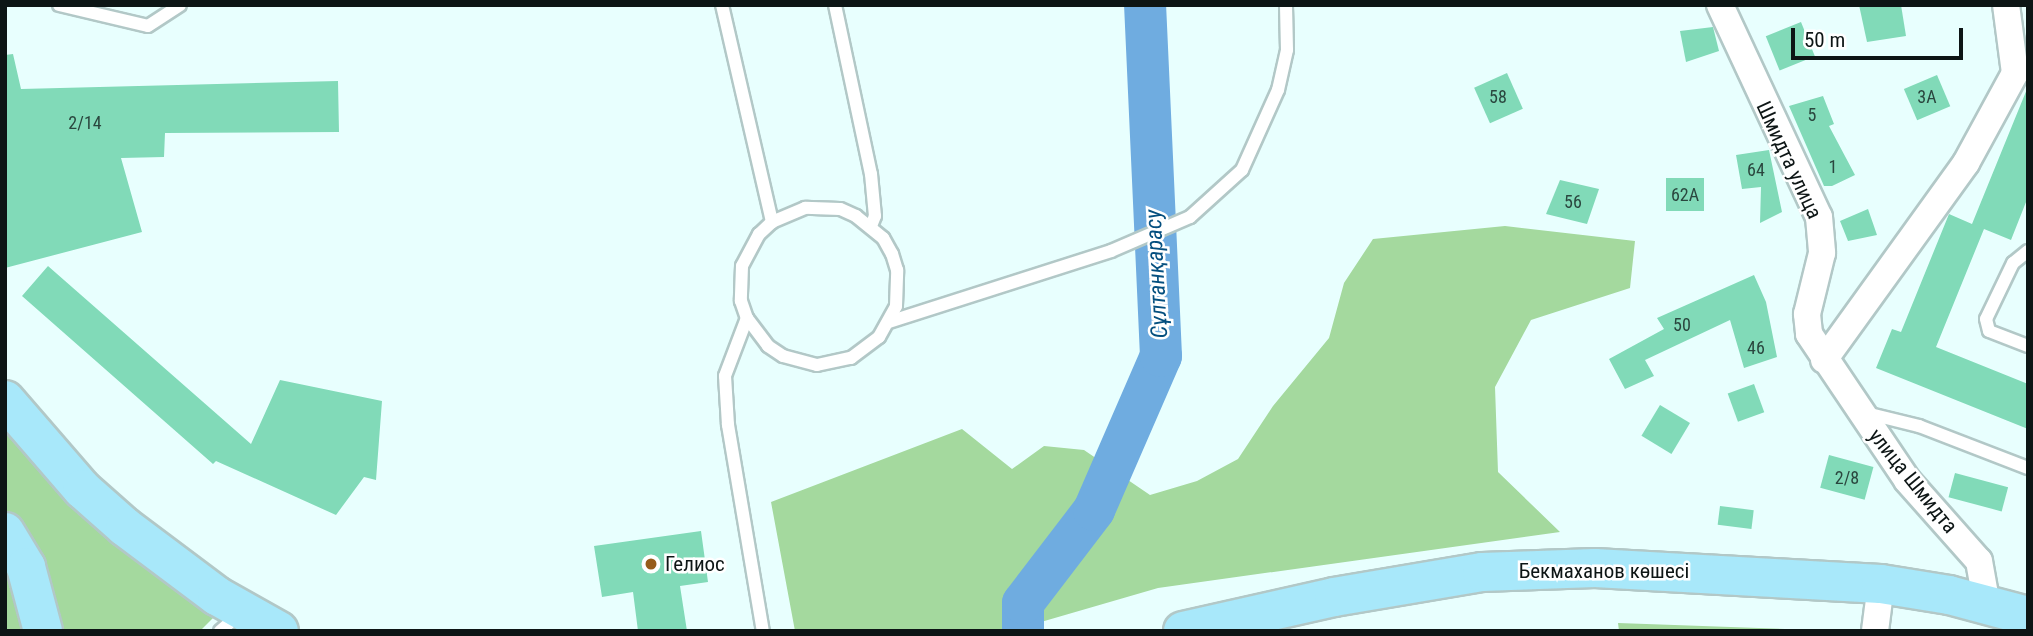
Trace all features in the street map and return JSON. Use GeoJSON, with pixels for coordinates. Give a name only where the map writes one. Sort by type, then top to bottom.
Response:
{"type":"FeatureCollection","features":[{"type":"Feature","properties":{"kind":"main road"},"geometry":{"type":"LineString","coordinates":[[5,400],[82,489],[171,564],[223,616],[279,631]]}},
{"type":"Feature","properties":{"kind":"main road"},"geometry":{"type":"LineString","coordinates":[[5,533],[26,567],[43,631]]}},
{"type":"Feature","properties":{"kind":"main road","name":"Бекмаханов көшесі"},"geometry":{"type":"LineString","coordinates":[[1183,631],[1334,597],[1482,572],[1691,571],[1881,584],[2028,616]]}},
{"type":"Feature","properties":{"kind":"street","name":"Шмидта улица"},"geometry":{"type":"LineString","coordinates":[[1720,5],[1819,217],[1822,253],[1808,314],[1810,334],[1824,360]]}},
{"type":"Feature","properties":{"kind":"street"},"geometry":{"type":"LineString","coordinates":[[1824,360],[1966,163],[2021,75],[2006,5]]}},
{"type":"Feature","properties":{"kind":"street","name":"улица Шмидта"},"geometry":{"type":"LineString","coordinates":[[1824,360],[1907,480],[1979,561],[1987,606]]}},
{"type":"Feature","properties":{"kind":"street"},"geometry":{"type":"LineString","coordinates":[[1875,631],[1881,584]]}},
{"type":"Feature","properties":{"kind":"lane"},"geometry":{"type":"LineString","coordinates":[[59,5],[148,26],[180,5]]}},
{"type":"Feature","properties":{"kind":"lane"},"geometry":{"type":"LineString","coordinates":[[722,5],[772,222]]}},
{"type":"Feature","properties":{"kind":"lane"},"geometry":{"type":"LineString","coordinates":[[835,5],[871,174],[875,216],[870,226]]}},
{"type":"Feature","properties":{"kind":"lane"},"geometry":{"type":"LineString","coordinates":[[889,322],[1111,251],[1190,217],[1242,170],[1278,90],[1287,50],[1286,5]]}},
{"type":"Feature","properties":{"kind":"lane"},"geometry":{"type":"LineString","coordinates":[[822,206],[856,216],[870,226],[887,246],[897,271],[896,306],[889,322],[867,349],[835,363],[817,365],[783,356],[768,346],[747,318],[741,301],[742,265],[754,241],[772,222],[805,208],[822,206]]}},
{"type":"Feature","properties":{"kind":"lane"},"geometry":{"type":"LineString","coordinates":[[2028,251],[2012,263],[1986,319],[1989,331],[2028,346]]}},
{"type":"Feature","properties":{"kind":"lane"},"geometry":{"type":"LineString","coordinates":[[747,318],[725,376],[728,425],[763,631]]}},
{"type":"Feature","properties":{"kind":"lane"},"geometry":{"type":"LineString","coordinates":[[1859,412],[1919,426],[2028,468]]}},
{"type":"Feature","properties":{"kind":"green space"},"geometry":{"type":"Polygon","coordinates":[[[1505,226],[1635,241],[1630,288],[1531,320],[1495,387],[1498,472],[1560,532],[1158,588],[1010,631],[795,631],[771,502],[962,429],[1012,469],[1044,446],[1084,450],[1150,495],[1197,481],[1238,459],[1273,406],[1329,338],[1344,283],[1373,239],[1505,226]]]}},
{"type":"Feature","properties":{"kind":"green space"},"geometry":{"type":"Polygon","coordinates":[[[5,429],[219,612],[200,631],[58,631],[15,520],[5,510],[5,429]]]}},
{"type":"Feature","properties":{"kind":"green space"},"geometry":{"type":"Polygon","coordinates":[[[5,562],[28,631],[5,631],[5,562]]]}},
{"type":"Feature","properties":{"kind":"green space"},"geometry":{"type":"Polygon","coordinates":[[[1618,623],[1843,631],[1619,631],[1618,623]]]}},
{"type":"Feature","properties":{"kind":"building"},"geometry":{"type":"Polygon","coordinates":[[[1859,5],[1901,5],[1906,36],[1867,42],[1859,5]]]}},
{"type":"Feature","properties":{"kind":"building"},"geometry":{"type":"Polygon","coordinates":[[[1801,22],[1815,56],[1780,71],[1766,36],[1801,22]]]}},
{"type":"Feature","properties":{"kind":"building"},"geometry":{"type":"Polygon","coordinates":[[[1713,27],[1719,51],[1686,62],[1680,31],[1713,27]]]}},
{"type":"Feature","properties":{"kind":"building"},"geometry":{"type":"Polygon","coordinates":[[[13,54],[21,89],[338,81],[339,132],[165,133],[164,157],[121,158],[142,232],[5,268],[5,55],[13,54]]]}},
{"type":"Feature","properties":{"kind":"building"},"geometry":{"type":"Polygon","coordinates":[[[1507,73],[1523,109],[1490,123],[1474,88],[1507,73]]]}},
{"type":"Feature","properties":{"kind":"building"},"geometry":{"type":"Polygon","coordinates":[[[1937,75],[1950,106],[1917,120],[1904,89],[1937,75]]]}},
{"type":"Feature","properties":{"kind":"building"},"geometry":{"type":"Polygon","coordinates":[[[2027,89],[2028,197],[2011,240],[1984,229],[1936,347],[2028,384],[2028,429],[1876,368],[1892,329],[1901,332],[1949,214],[1972,224],[2027,89]]]}},
{"type":"Feature","properties":{"kind":"building"},"geometry":{"type":"Polygon","coordinates":[[[1823,96],[1834,124],[1829,126],[1855,175],[1832,186],[1824,186],[1789,106],[1823,96]]]}},
{"type":"Feature","properties":{"kind":"building"},"geometry":{"type":"Polygon","coordinates":[[[1769,150],[1782,212],[1760,223],[1761,187],[1742,189],[1736,155],[1769,150]]]}},
{"type":"Feature","properties":{"kind":"building"},"geometry":{"type":"Polygon","coordinates":[[[1666,178],[1704,178],[1704,211],[1666,211],[1666,178]]]}},
{"type":"Feature","properties":{"kind":"building"},"geometry":{"type":"Polygon","coordinates":[[[1560,180],[1599,189],[1587,224],[1546,214],[1560,180]]]}},
{"type":"Feature","properties":{"kind":"building"},"geometry":{"type":"Polygon","coordinates":[[[1868,209],[1877,235],[1848,241],[1840,221],[1868,209]]]}},
{"type":"Feature","properties":{"kind":"building"},"geometry":{"type":"Polygon","coordinates":[[[48,266],[251,444],[280,380],[382,401],[376,480],[364,477],[336,515],[216,461],[213,464],[22,296],[48,266]]]}},
{"type":"Feature","properties":{"kind":"building"},"geometry":{"type":"Polygon","coordinates":[[[1754,275],[1766,302],[1777,357],[1744,368],[1730,320],[1645,360],[1654,376],[1625,389],[1609,359],[1664,329],[1657,318],[1754,275]]]}},
{"type":"Feature","properties":{"kind":"building"},"geometry":{"type":"Polygon","coordinates":[[[1754,384],[1764,412],[1738,422],[1728,394],[1754,384]]]}},
{"type":"Feature","properties":{"kind":"building"},"geometry":{"type":"Polygon","coordinates":[[[1660,405],[1690,423],[1671,454],[1641,436],[1660,405]]]}},
{"type":"Feature","properties":{"kind":"building"},"geometry":{"type":"Polygon","coordinates":[[[1829,455],[1873,467],[1865,500],[1820,488],[1829,455]]]}},
{"type":"Feature","properties":{"kind":"building"},"geometry":{"type":"Polygon","coordinates":[[[1955,473],[2008,487],[2002,511],[1949,497],[1955,473]]]}},
{"type":"Feature","properties":{"kind":"building"},"geometry":{"type":"Polygon","coordinates":[[[1720,506],[1754,510],[1751,529],[1718,525],[1720,506]]]}},
{"type":"Feature","properties":{"kind":"building","name":"Гелиос"},"geometry":{"type":"Polygon","coordinates":[[[701,531],[708,582],[680,586],[687,631],[638,631],[633,592],[602,597],[594,546],[701,531]]]}},
{"type":"Feature","properties":{"kind":"waterway","name":"Сұлтанқарасу"},"geometry":{"type":"LineString","coordinates":[[1023,631],[1023,603],[1094,510],[1161,356],[1145,5]]}},
{"type":"Feature","properties":{"kind":"place","name":"Гелиос"},"geometry":{"type":"Point","coordinates":[651,564]}}]}
